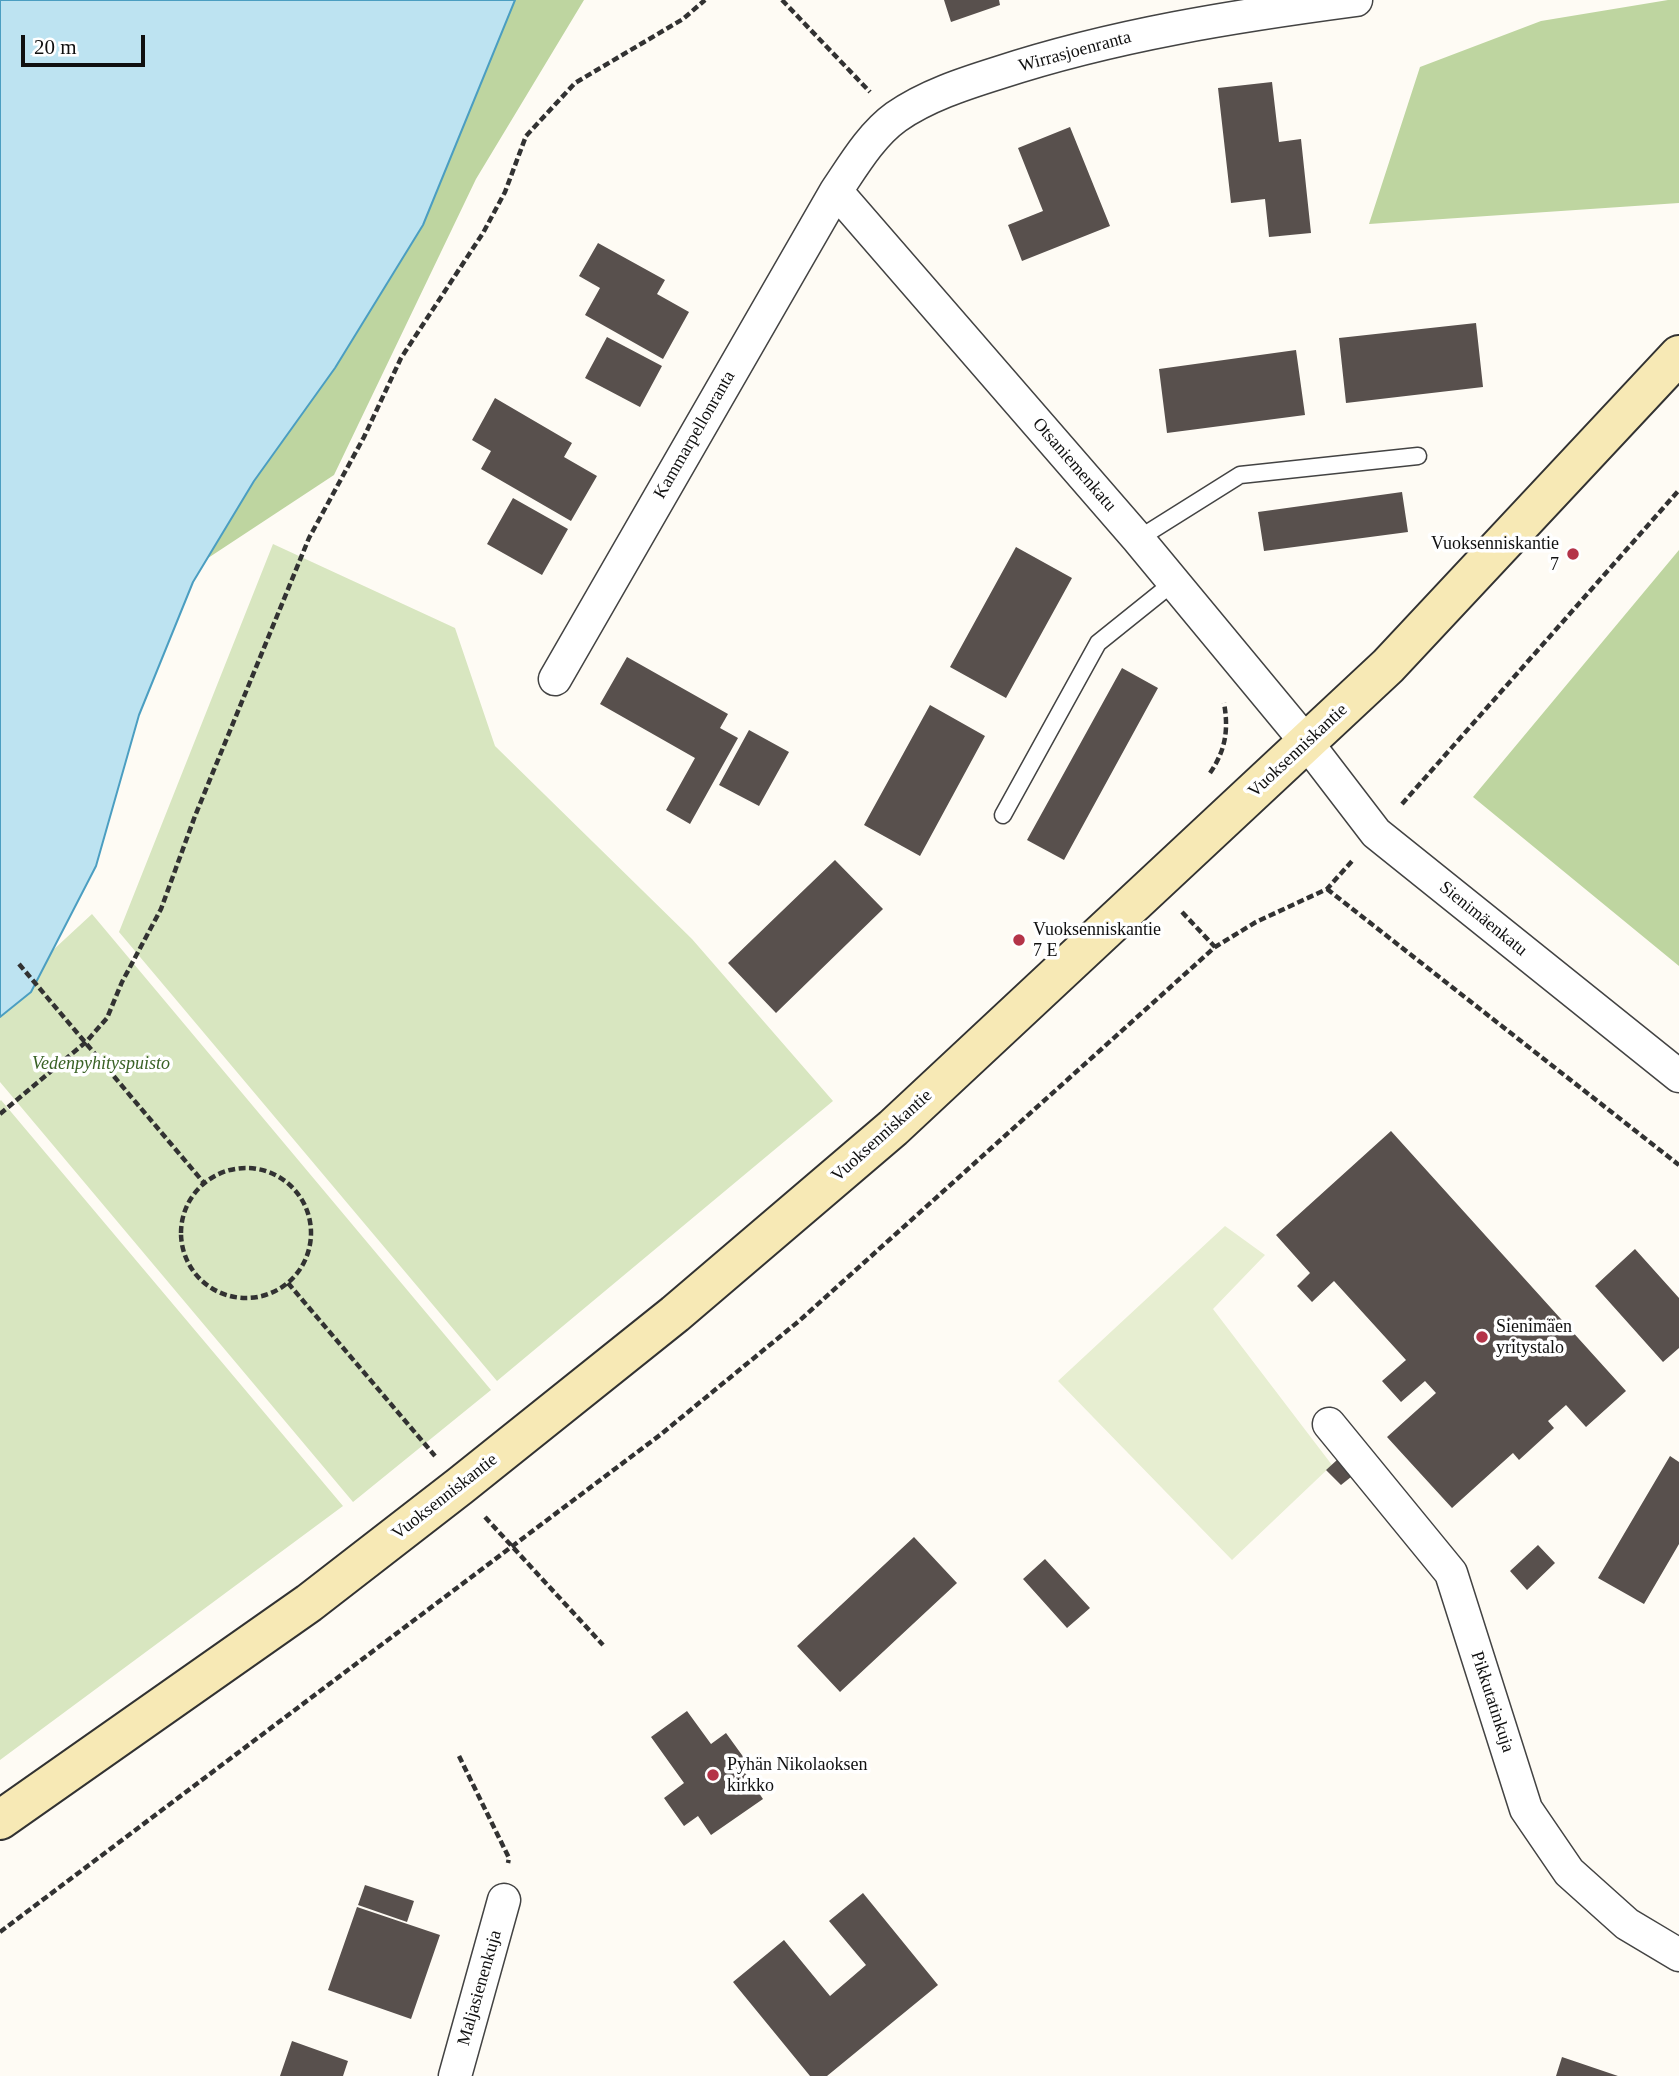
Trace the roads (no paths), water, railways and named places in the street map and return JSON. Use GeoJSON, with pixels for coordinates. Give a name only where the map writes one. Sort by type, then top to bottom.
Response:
{"type":"FeatureCollection","features":[{"type":"Feature","properties":{"kind":"street","name":"Wirrasjoenranta"},"geometry":{"type":"LineString","coordinates":[[836,191],[865,150],[895,118],[950,89],[1035,60],[1149,32],[1356,0]]}},
{"type":"Feature","properties":{"kind":"street","name":"Otsaniemenkatu"},"geometry":{"type":"LineString","coordinates":[[836,191],[1139,539],[1307,743]]}},
{"type":"Feature","properties":{"kind":"street","name":"Kammarpellonranta"},"geometry":{"type":"LineString","coordinates":[[555,679],[836,191]]}},
{"type":"Feature","properties":{"kind":"street","name":"Vuoksenniskantie"},"geometry":{"type":"LineString","coordinates":[[0,1820],[309,1603],[675,1314],[893,1128],[1388,666],[1679,355]]}},
{"type":"Feature","properties":{"kind":"street","name":"Sienimäenkatu"},"geometry":{"type":"LineString","coordinates":[[1307,743],[1376,833],[1679,1076]]}},
{"type":"Feature","properties":{"kind":"street","name":"Pikkutatinkuja"},"geometry":{"type":"LineString","coordinates":[[1329,1424],[1451,1573],[1526,1810],[1569,1872],[1627,1924],[1679,1955]]}},
{"type":"Feature","properties":{"kind":"street","name":"Maljasienenkuja"},"geometry":{"type":"LineString","coordinates":[[455,2076],[504,1900]]}},
{"type":"Feature","properties":{"kind":"lane"},"geometry":{"type":"LineString","coordinates":[[1139,539],[1240,475],[1418,456]]}},
{"type":"Feature","properties":{"kind":"lane"},"geometry":{"type":"LineString","coordinates":[[1003,815],[1098,643],[1174,582]]}},
{"type":"Feature","properties":{"kind":"water"},"geometry":{"type":"Polygon","coordinates":[[[0,0],[515,0],[423,225],[335,368],[254,481],[193,582],[139,715],[96,866],[31,992],[0,1017],[0,0]]]}},
{"type":"Feature","properties":{"kind":"place","name":"Vuoksenniskantie 7"},"geometry":{"type":"Point","coordinates":[1573,554]}},
{"type":"Feature","properties":{"kind":"place","name":"Vuoksenniskantie 7 E"},"geometry":{"type":"Point","coordinates":[1019,940]}},
{"type":"Feature","properties":{"kind":"place","name":"Sienimäen yritystalo"},"geometry":{"type":"Point","coordinates":[1482,1337]}},
{"type":"Feature","properties":{"kind":"place","name":"Pyhän Nikolaoksen kirkko"},"geometry":{"type":"Point","coordinates":[713,1775]}},
{"type":"Feature","properties":{"kind":"park label","name":"Vedenpyhityspuisto"},"geometry":{"type":"Point","coordinates":[101,1064]}}]}
